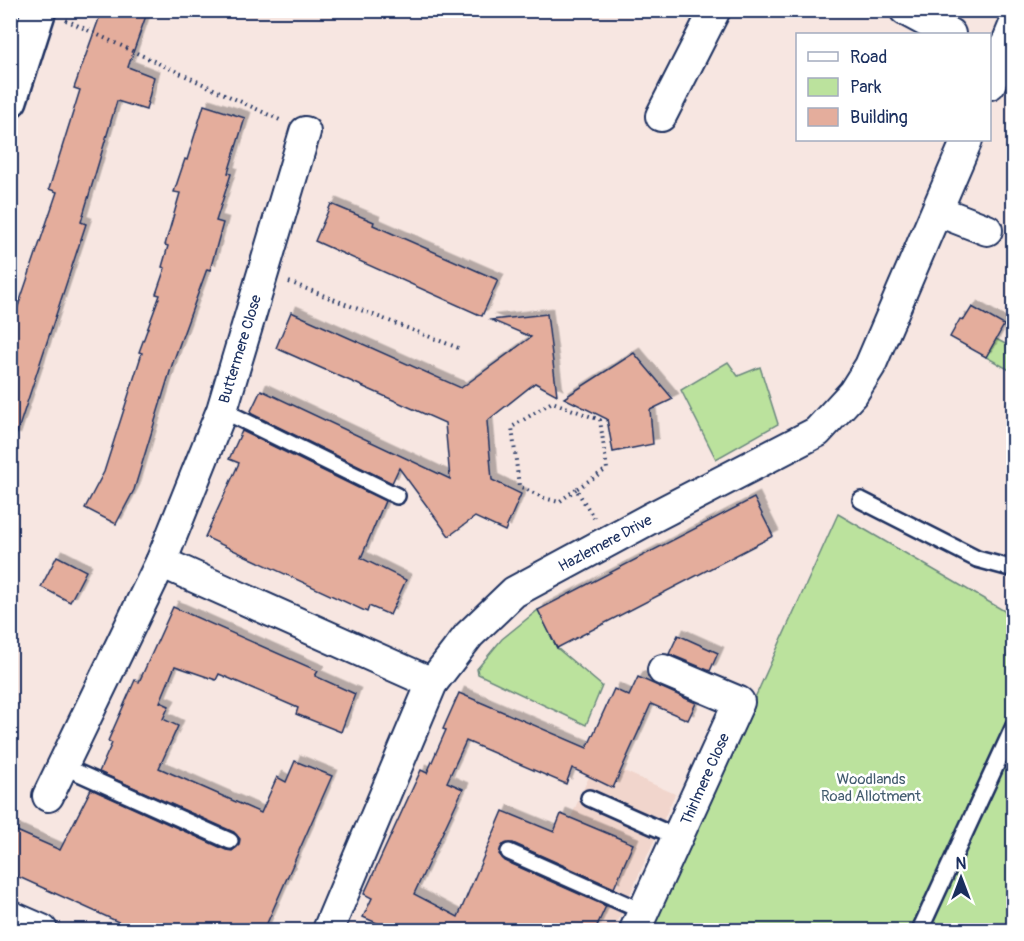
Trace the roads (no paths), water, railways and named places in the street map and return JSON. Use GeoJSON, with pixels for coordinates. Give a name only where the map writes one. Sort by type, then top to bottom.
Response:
{"type":"FeatureCollection","features":[{"type":"Feature","properties":{"kind":"street"},"geometry":{"type":"LineString","coordinates":[[661,116],[715,10]]}},
{"type":"Feature","properties":{"kind":"street"},"geometry":{"type":"LineString","coordinates":[[905,10],[948,33]]}},
{"type":"Feature","properties":{"kind":"street"},"geometry":{"type":"LineString","coordinates":[[10,100],[48,13]]}},
{"type":"Feature","properties":{"kind":"street"},"geometry":{"type":"LineString","coordinates":[[993,67],[1014,26]]}},
{"type":"Feature","properties":{"kind":"street","name":"Buttermere Close"},"geometry":{"type":"LineString","coordinates":[[48,796],[161,562],[222,410],[305,132]]}},
{"type":"Feature","properties":{"kind":"street","name":"Hazlemere Drive"},"geometry":{"type":"LineString","coordinates":[[328,930],[432,683],[469,635],[514,592],[818,432],[853,393],[870,366],[967,141]]}},
{"type":"Feature","properties":{"kind":"street"},"geometry":{"type":"LineString","coordinates":[[938,211],[987,230]]}},
{"type":"Feature","properties":{"kind":"street"},"geometry":{"type":"LineString","coordinates":[[161,562],[432,683]]}},
{"type":"Feature","properties":{"kind":"street","name":"Thirlmere Close"},"geometry":{"type":"LineString","coordinates":[[640,921],[739,702],[663,670]]}},
{"type":"Feature","properties":{"kind":"street"},"geometry":{"type":"LineString","coordinates":[[10,916],[42,930]]}},
{"type":"Feature","properties":{"kind":"lane"},"geometry":{"type":"LineString","coordinates":[[222,410],[397,496]]}},
{"type":"Feature","properties":{"kind":"lane"},"geometry":{"type":"LineString","coordinates":[[861,500],[977,560],[1014,569]]}},
{"type":"Feature","properties":{"kind":"lane"},"geometry":{"type":"LineString","coordinates":[[920,930],[1014,726]]}},
{"type":"Feature","properties":{"kind":"lane"},"geometry":{"type":"LineString","coordinates":[[63,766],[230,841]]}},
{"type":"Feature","properties":{"kind":"lane"},"geometry":{"type":"LineString","coordinates":[[589,798],[679,838]]}},
{"type":"Feature","properties":{"kind":"lane"},"geometry":{"type":"LineString","coordinates":[[509,852],[640,921]]}},
{"type":"Feature","properties":{"kind":"park label","name":"Woodlands Road Allotment"},"geometry":{"type":"Point","coordinates":[871,788]}}]}
